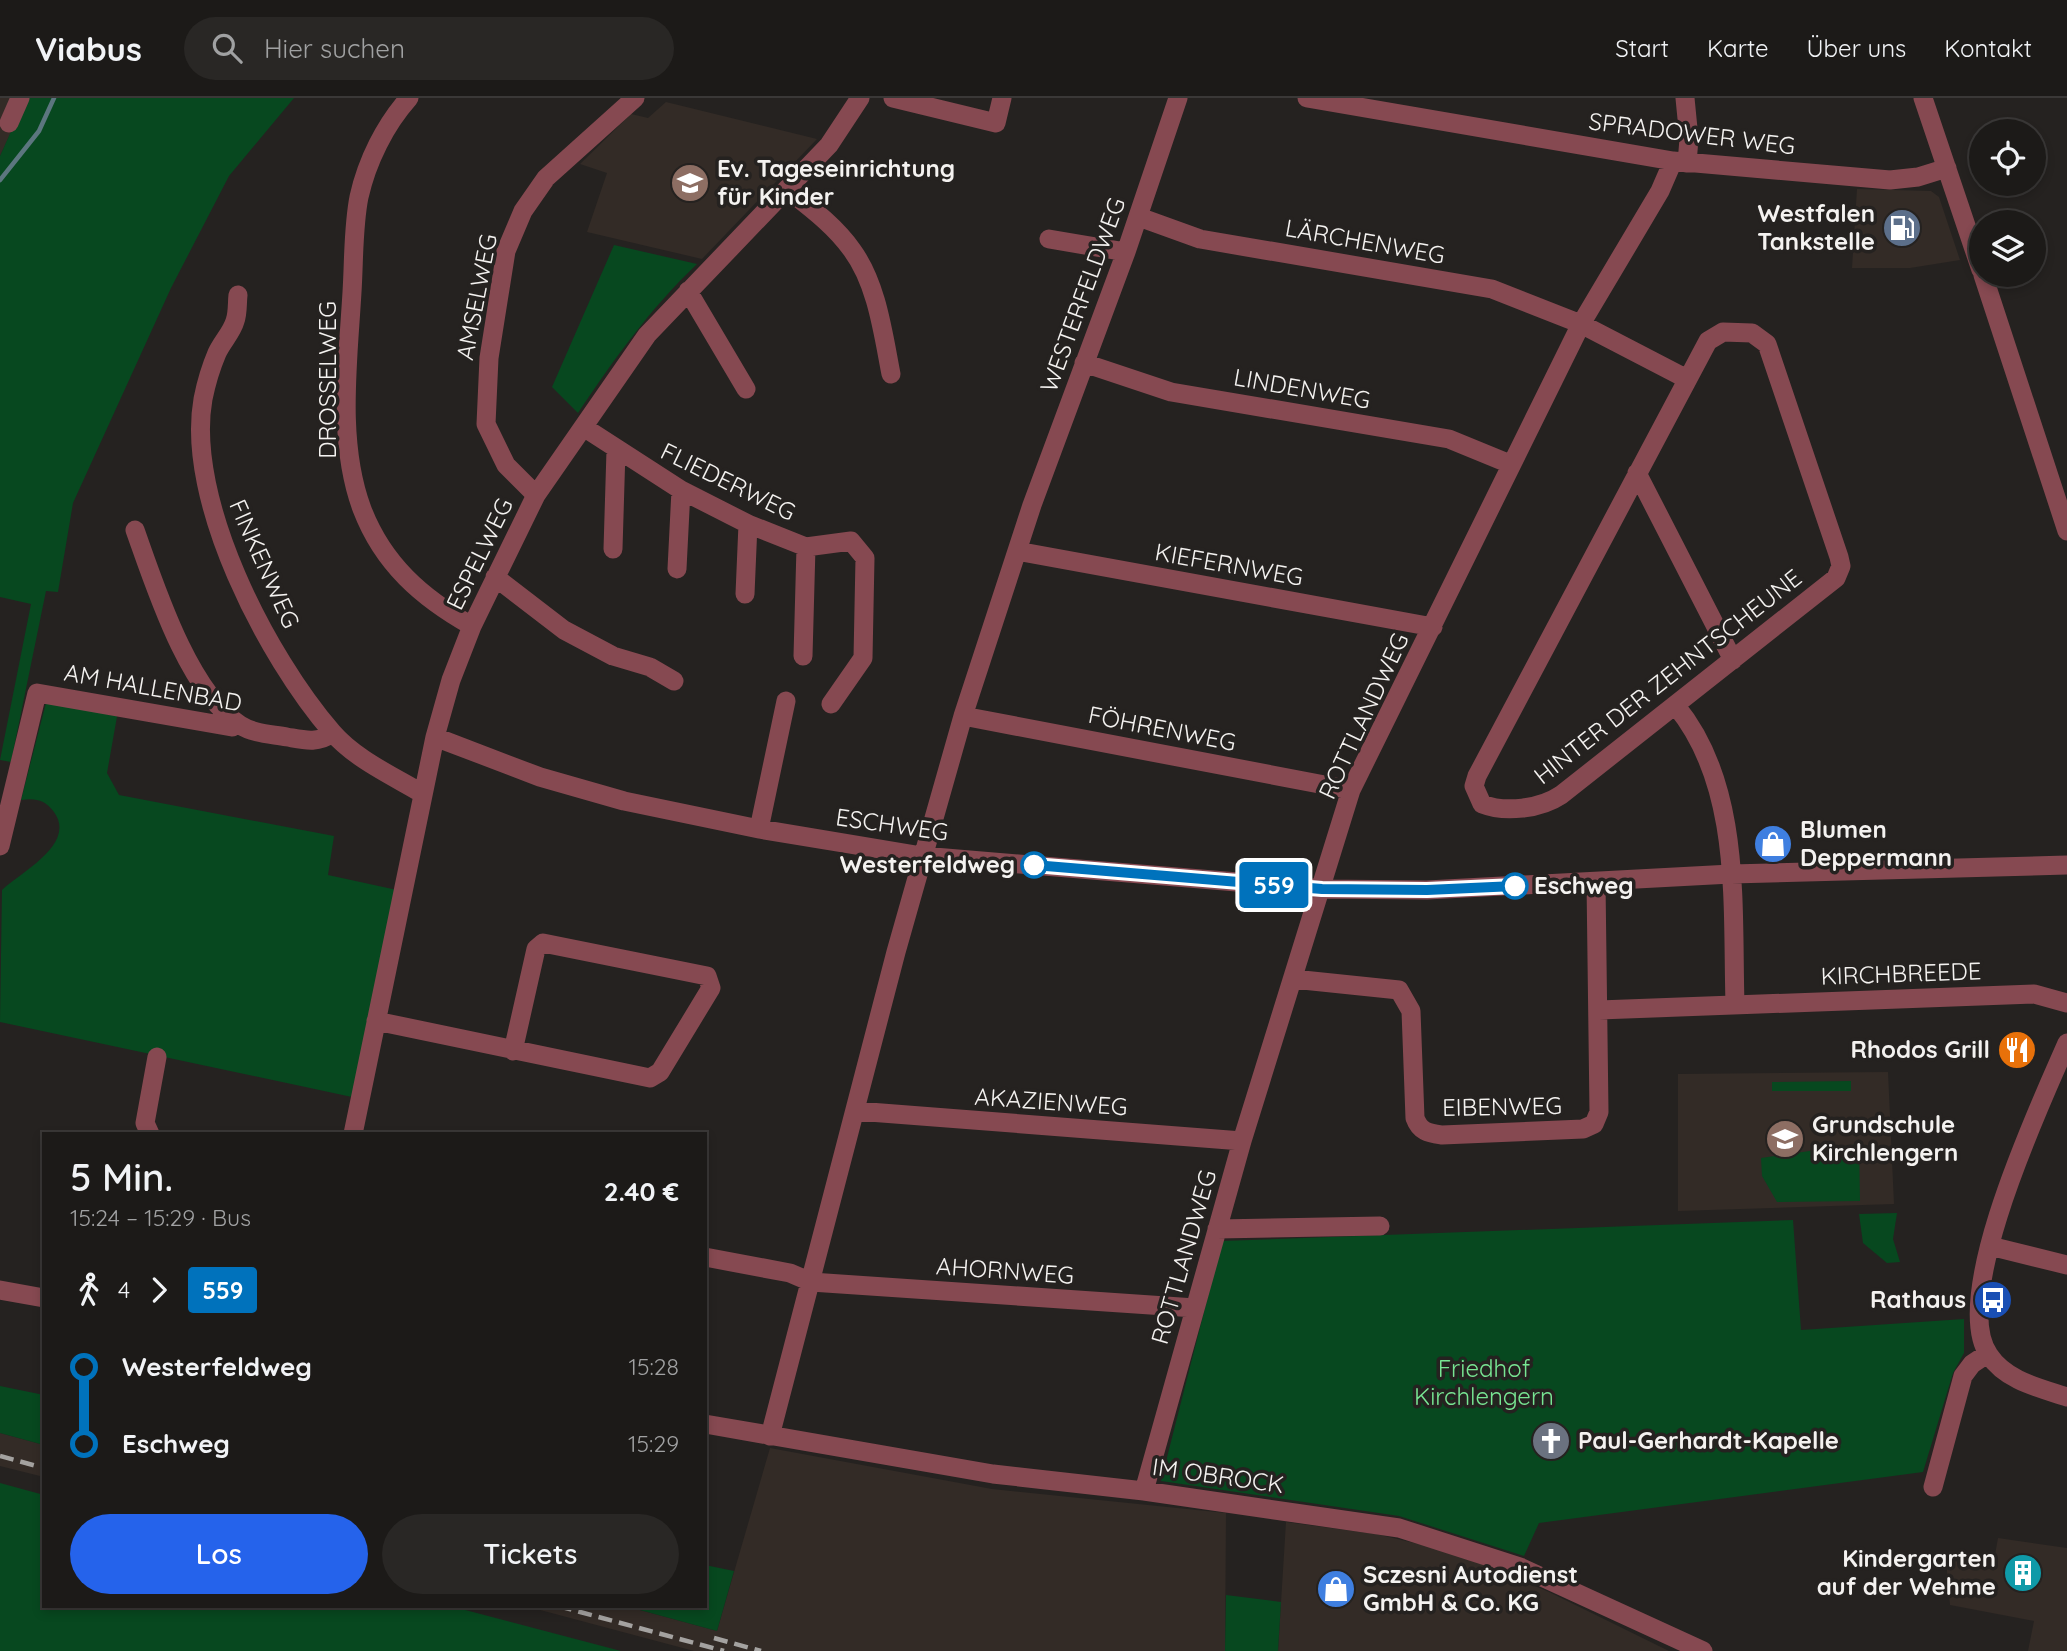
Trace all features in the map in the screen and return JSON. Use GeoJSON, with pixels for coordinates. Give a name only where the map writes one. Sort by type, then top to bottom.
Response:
{"type":"FeatureCollection","features":[{"type":"Feature","properties":{"kind":"street"},"geometry":{"type":"LineString","coordinates":[[9,123],[20,98]]}},
{"type":"Feature","properties":{"kind":"street","name":"DROSSELWEG"},"geometry":{"type":"LineString","coordinates":[[409,98],[383,135],[359,197],[352,297],[348,434],[352,472],[362,508],[395,569],[439,607],[472,626]]}},
{"type":"Feature","properties":{"kind":"street","name":"AMSELWEG"},"geometry":{"type":"LineString","coordinates":[[536,495],[506,466],[486,424],[489,358],[506,251],[523,211],[546,178],[635,98]]}},
{"type":"Feature","properties":{"kind":"street","name":"ESPELWEG"},"geometry":{"type":"LineString","coordinates":[[353,1132],[435,737],[451,680],[495,577],[536,495],[647,335],[829,145],[860,98]]}},
{"type":"Feature","properties":{"kind":"street"},"geometry":{"type":"LineString","coordinates":[[893,98],[996,123],[1002,98]]}},
{"type":"Feature","properties":{"kind":"street","name":"WESTERFELDWEG"},"geometry":{"type":"LineString","coordinates":[[770,1436],[922,856],[963,716],[1017,551],[1139,217],[1178,98]]}},
{"type":"Feature","properties":{"kind":"street","name":"SPRADOWER WEG"},"geometry":{"type":"LineString","coordinates":[[1307,98],[1680,162],[1889,180],[1918,177],[1947,168]]}},
{"type":"Feature","properties":{"kind":"street"},"geometry":{"type":"LineString","coordinates":[[1680,162],[1689,139],[1685,98]]}},
{"type":"Feature","properties":{"kind":"street"},"geometry":{"type":"LineString","coordinates":[[1923,98],[1969,233]]}},
{"type":"Feature","properties":{"kind":"street","name":"ROTTLANDWEG"},"geometry":{"type":"LineString","coordinates":[[1144,1491],[1242,1141],[1351,790],[1581,324],[1680,162]]}},
{"type":"Feature","properties":{"kind":"street"},"geometry":{"type":"LineString","coordinates":[[788,190],[825,220],[853,251],[877,304],[891,374]]}},
{"type":"Feature","properties":{"kind":"street","name":"LÄRCHENWEG"},"geometry":{"type":"LineString","coordinates":[[1139,217],[1200,239],[1492,289],[1581,324],[1687,379]]}},
{"type":"Feature","properties":{"kind":"street"},"geometry":{"type":"LineString","coordinates":[[1049,239],[1126,252]]}},
{"type":"Feature","properties":{"kind":"street"},"geometry":{"type":"LineString","coordinates":[[1987,287],[2066,523]]}},
{"type":"Feature","properties":{"kind":"street"},"geometry":{"type":"LineString","coordinates":[[688,291],[746,389]]}},
{"type":"Feature","properties":{"kind":"street","name":"FINKENWEG"},"geometry":{"type":"LineString","coordinates":[[238,295],[235,321],[217,353],[203,399],[202,462],[219,534],[260,621],[291,676],[333,733],[363,758],[423,794]]}},
{"type":"Feature","properties":{"kind":"street","name":"HINTER DER ZEHNTSCHEUNE"},"geometry":{"type":"LineString","coordinates":[[1752,333],[1767,344],[1841,566],[1836,578],[1548,804],[1490,807],[1476,796],[1476,776],[1687,379],[1708,341],[1715,335],[1752,333]]}},
{"type":"Feature","properties":{"kind":"street","name":"LINDENWEG"},"geometry":{"type":"LineString","coordinates":[[1084,363],[1171,392],[1449,439],[1510,464]]}},
{"type":"Feature","properties":{"kind":"street","name":"FLIEDERWEG"},"geometry":{"type":"LineString","coordinates":[[585,428],[681,490],[748,524],[806,547],[851,541],[865,558],[863,658],[831,704]]}},
{"type":"Feature","properties":{"kind":"street"},"geometry":{"type":"LineString","coordinates":[[614,550],[616,450]]}},
{"type":"Feature","properties":{"kind":"street"},"geometry":{"type":"LineString","coordinates":[[1637,474],[1733,660]]}},
{"type":"Feature","properties":{"kind":"street"},"geometry":{"type":"LineString","coordinates":[[677,569],[681,490]]}},
{"type":"Feature","properties":{"kind":"street"},"geometry":{"type":"LineString","coordinates":[[745,594],[748,524]]}},
{"type":"Feature","properties":{"kind":"street"},"geometry":{"type":"LineString","coordinates":[[135,530],[164,610],[190,663],[216,701],[236,722]]}},
{"type":"Feature","properties":{"kind":"street"},"geometry":{"type":"LineString","coordinates":[[803,656],[806,547]]}},
{"type":"Feature","properties":{"kind":"street","name":"KIEFERNWEG"},"geometry":{"type":"LineString","coordinates":[[1017,551],[1433,627]]}},
{"type":"Feature","properties":{"kind":"street"},"geometry":{"type":"LineString","coordinates":[[495,577],[564,630],[612,656],[650,667],[674,681]]}},
{"type":"Feature","properties":{"kind":"street","name":"AM HALLENBAD"},"geometry":{"type":"LineString","coordinates":[[0,846],[37,692],[232,727],[236,722],[251,731],[314,741],[333,733]]}},
{"type":"Feature","properties":{"kind":"street"},"geometry":{"type":"LineString","coordinates":[[759,829],[786,701]]}},
{"type":"Feature","properties":{"kind":"street"},"geometry":{"type":"LineString","coordinates":[[1676,706],[1700,739],[1720,799],[1731,874],[1735,1004]]}},
{"type":"Feature","properties":{"kind":"street","name":"FÖHRENWEG"},"geometry":{"type":"LineString","coordinates":[[963,716],[1351,790]]}},
{"type":"Feature","properties":{"kind":"street","name":"ESCHWEG"},"geometry":{"type":"LineString","coordinates":[[435,737],[540,777],[624,801],[759,829],[922,856],[1322,889],[1427,890],[1731,874],[2067,865]]}},
{"type":"Feature","properties":{"kind":"street","name":"EIBENWEG"},"geometry":{"type":"LineString","coordinates":[[1293,979],[1399,990],[1411,1012],[1415,1118],[1418,1126],[1427,1133],[1442,1135],[1562,1132],[1594,1124],[1599,1112],[1596,883]]}},
{"type":"Feature","properties":{"kind":"street"},"geometry":{"type":"LineString","coordinates":[[376,1021],[513,1051],[650,1077],[660,1073],[711,988],[707,976],[543,943],[536,949],[513,1051]]}},
{"type":"Feature","properties":{"kind":"street","name":"KIRCHBREEDE"},"geometry":{"type":"LineString","coordinates":[[1599,1010],[2034,994],[2067,1003]]}},
{"type":"Feature","properties":{"kind":"street"},"geometry":{"type":"LineString","coordinates":[[2067,1043],[2016,1165],[1990,1246],[1978,1322],[1987,1354],[2008,1374],[2067,1397]]}},
{"type":"Feature","properties":{"kind":"street"},"geometry":{"type":"LineString","coordinates":[[149,1132],[145,1124],[157,1057]]}},
{"type":"Feature","properties":{"kind":"street","name":"AKAZIENWEG"},"geometry":{"type":"LineString","coordinates":[[856,1111],[1242,1141]]}},
{"type":"Feature","properties":{"kind":"street"},"geometry":{"type":"LineString","coordinates":[[1217,1229],[1380,1226]]}},
{"type":"Feature","properties":{"kind":"street"},"geometry":{"type":"LineString","coordinates":[[1990,1246],[2067,1265]]}},
{"type":"Feature","properties":{"kind":"street","name":"AHORNWEG"},"geometry":{"type":"LineString","coordinates":[[707,1257],[790,1273],[811,1282],[1195,1308]]}},
{"type":"Feature","properties":{"kind":"street"},"geometry":{"type":"LineString","coordinates":[[0,1290],[42,1298]]}},
{"type":"Feature","properties":{"kind":"street"},"geometry":{"type":"LineString","coordinates":[[1933,1487],[1963,1376],[1972,1364],[1987,1354]]}},
{"type":"Feature","properties":{"kind":"street","name":"IM OBROCK"},"geometry":{"type":"LineString","coordinates":[[707,1424],[993,1474],[1144,1491],[1399,1528],[1520,1567],[1703,1651]]}},
{"type":"Feature","properties":{"kind":"shaded area"},"geometry":{"type":"Polygon","coordinates":[[[0,98],[27,98],[0,156],[0,98]]]}},
{"type":"Feature","properties":{"kind":"shaded area","name":"Ev. Tageseinrichtung für Kinder"},"geometry":{"type":"Polygon","coordinates":[[[666,102],[817,139],[702,259],[587,232],[607,173],[580,164],[631,114],[648,118],[666,102]]]}},
{"type":"Feature","properties":{"kind":"shaded area","name":"Westfalen Tankstelle"},"geometry":{"type":"Polygon","coordinates":[[[1857,189],[1931,191],[1939,197],[1960,260],[1910,268],[1852,268],[1857,189]]]}},
{"type":"Feature","properties":{"kind":"shaded area","name":"Grundschule Kirchlengern"},"geometry":{"type":"Polygon","coordinates":[[[1888,1072],[1894,1204],[1678,1211],[1678,1074],[1888,1072]]]}},
{"type":"Feature","properties":{"kind":"shaded area"},"geometry":{"type":"Polygon","coordinates":[[[0,1433],[42,1444],[42,1476],[0,1466],[0,1433]]]}},
{"type":"Feature","properties":{"kind":"shaded area"},"geometry":{"type":"Polygon","coordinates":[[[770,1448],[992,1489],[1226,1513],[1225,1651],[694,1651],[533,1608],[633,1608],[717,1631],[770,1448]]]}},
{"type":"Feature","properties":{"kind":"shaded area"},"geometry":{"type":"Polygon","coordinates":[[[1286,1522],[1376,1534],[1461,1554],[1549,1592],[1669,1651],[1278,1651],[1286,1522]]]}},
{"type":"Feature","properties":{"kind":"shaded area"},"geometry":{"type":"Polygon","coordinates":[[[1998,1538],[2067,1548],[2067,1651],[2028,1651],[2034,1621],[1950,1605],[1946,1560],[1993,1566],[1998,1538]]]}},
{"type":"Feature","properties":{"kind":"green space"},"geometry":{"type":"Polygon","coordinates":[[[26,98],[294,98],[229,176],[171,288],[73,503],[58,592],[46,591],[11,762],[0,760],[31,604],[0,597],[0,156],[26,98]]]}},
{"type":"Feature","properties":{"kind":"green space"},"geometry":{"type":"Polygon","coordinates":[[[614,245],[697,264],[633,335],[578,413],[552,387],[614,245]]]}},
{"type":"Feature","properties":{"kind":"green space"},"geometry":{"type":"Polygon","coordinates":[[[47,699],[118,711],[107,773],[119,795],[334,836],[328,875],[397,890],[352,1097],[0,1022],[2,890],[44,856],[58,835],[59,824],[51,808],[40,801],[21,800],[47,699]]]}},
{"type":"Feature","properties":{"kind":"green space"},"geometry":{"type":"Polygon","coordinates":[[[1851,1081],[1851,1091],[1772,1091],[1772,1082],[1851,1081]]]}},
{"type":"Feature","properties":{"kind":"green space"},"geometry":{"type":"Polygon","coordinates":[[[1859,1144],[1860,1201],[1777,1202],[1762,1176],[1761,1158],[1859,1144]]]}},
{"type":"Feature","properties":{"kind":"green space"},"geometry":{"type":"Polygon","coordinates":[[[1897,1213],[1893,1239],[1900,1262],[1887,1263],[1863,1243],[1859,1214],[1897,1213]]]}},
{"type":"Feature","properties":{"kind":"green space","name":"Friedhof Kirchlengern"},"geometry":{"type":"Polygon","coordinates":[[[1793,1220],[1801,1330],[1964,1319],[1964,1353],[1953,1373],[1923,1472],[1539,1523],[1524,1556],[1399,1516],[1161,1481],[1222,1241],[1793,1220]]]}},
{"type":"Feature","properties":{"kind":"green space"},"geometry":{"type":"Polygon","coordinates":[[[0,1386],[42,1395],[42,1444],[0,1433],[0,1386]]]}},
{"type":"Feature","properties":{"kind":"green space"},"geometry":{"type":"Polygon","coordinates":[[[0,1483],[42,1494],[42,1608],[458,1608],[621,1651],[0,1651],[0,1483]]]}},
{"type":"Feature","properties":{"kind":"green space"},"geometry":{"type":"Polygon","coordinates":[[[707,1565],[734,1571],[717,1631],[633,1608],[707,1608],[707,1565]]]}},
{"type":"Feature","properties":{"kind":"green space"},"geometry":{"type":"Polygon","coordinates":[[[1226,1595],[1281,1602],[1278,1651],[1225,1651],[1226,1595]]]}},
{"type":"Feature","properties":{"kind":"waterway"},"geometry":{"type":"LineString","coordinates":[[0,180],[39,131],[54,98]]}},
{"type":"Feature","properties":{"kind":"railway"},"geometry":{"type":"LineString","coordinates":[[0,1456],[42,1467]]}},
{"type":"Feature","properties":{"kind":"railway"},"geometry":{"type":"LineString","coordinates":[[565,1608],[724,1651]]}},
{"type":"Feature","properties":{"kind":"railway"},"geometry":{"type":"LineString","coordinates":[[714,1638],[761,1651]]}},
{"type":"Feature","properties":{"kind":"bus line","name":"559"},"geometry":{"type":"LineString","coordinates":[[1034,865],[1322,889],[1427,890],[1515,886]]}},
{"type":"Feature","properties":{"kind":"place","name":"Ev. Tageseinrichtung für Kinder"},"geometry":{"type":"Point","coordinates":[690,183]}},
{"type":"Feature","properties":{"kind":"place","name":"Westfalen Tankstelle"},"geometry":{"type":"Point","coordinates":[1902,228]}},
{"type":"Feature","properties":{"kind":"place","name":"Blumen Deppermann"},"geometry":{"type":"Point","coordinates":[1773,844]}},
{"type":"Feature","properties":{"kind":"place","name":"Westerfeldweg"},"geometry":{"type":"Point","coordinates":[1034,865]}},
{"type":"Feature","properties":{"kind":"place","name":"Eschweg"},"geometry":{"type":"Point","coordinates":[1515,886]}},
{"type":"Feature","properties":{"kind":"place","name":"Rhodos Grill"},"geometry":{"type":"Point","coordinates":[2017,1050]}},
{"type":"Feature","properties":{"kind":"place","name":"Grundschule Kirchlengern"},"geometry":{"type":"Point","coordinates":[1785,1139]}},
{"type":"Feature","properties":{"kind":"place","name":"Rathaus"},"geometry":{"type":"Point","coordinates":[1993,1300]}},
{"type":"Feature","properties":{"kind":"place","name":"Paul-Gerhardt-Kapelle"},"geometry":{"type":"Point","coordinates":[1551,1441]}},
{"type":"Feature","properties":{"kind":"place","name":"Kindergarten auf der Wehme"},"geometry":{"type":"Point","coordinates":[2023,1573]}},
{"type":"Feature","properties":{"kind":"place","name":"Sczesni Autodienst GmbH & Co. KG"},"geometry":{"type":"Point","coordinates":[1336,1589]}}]}
